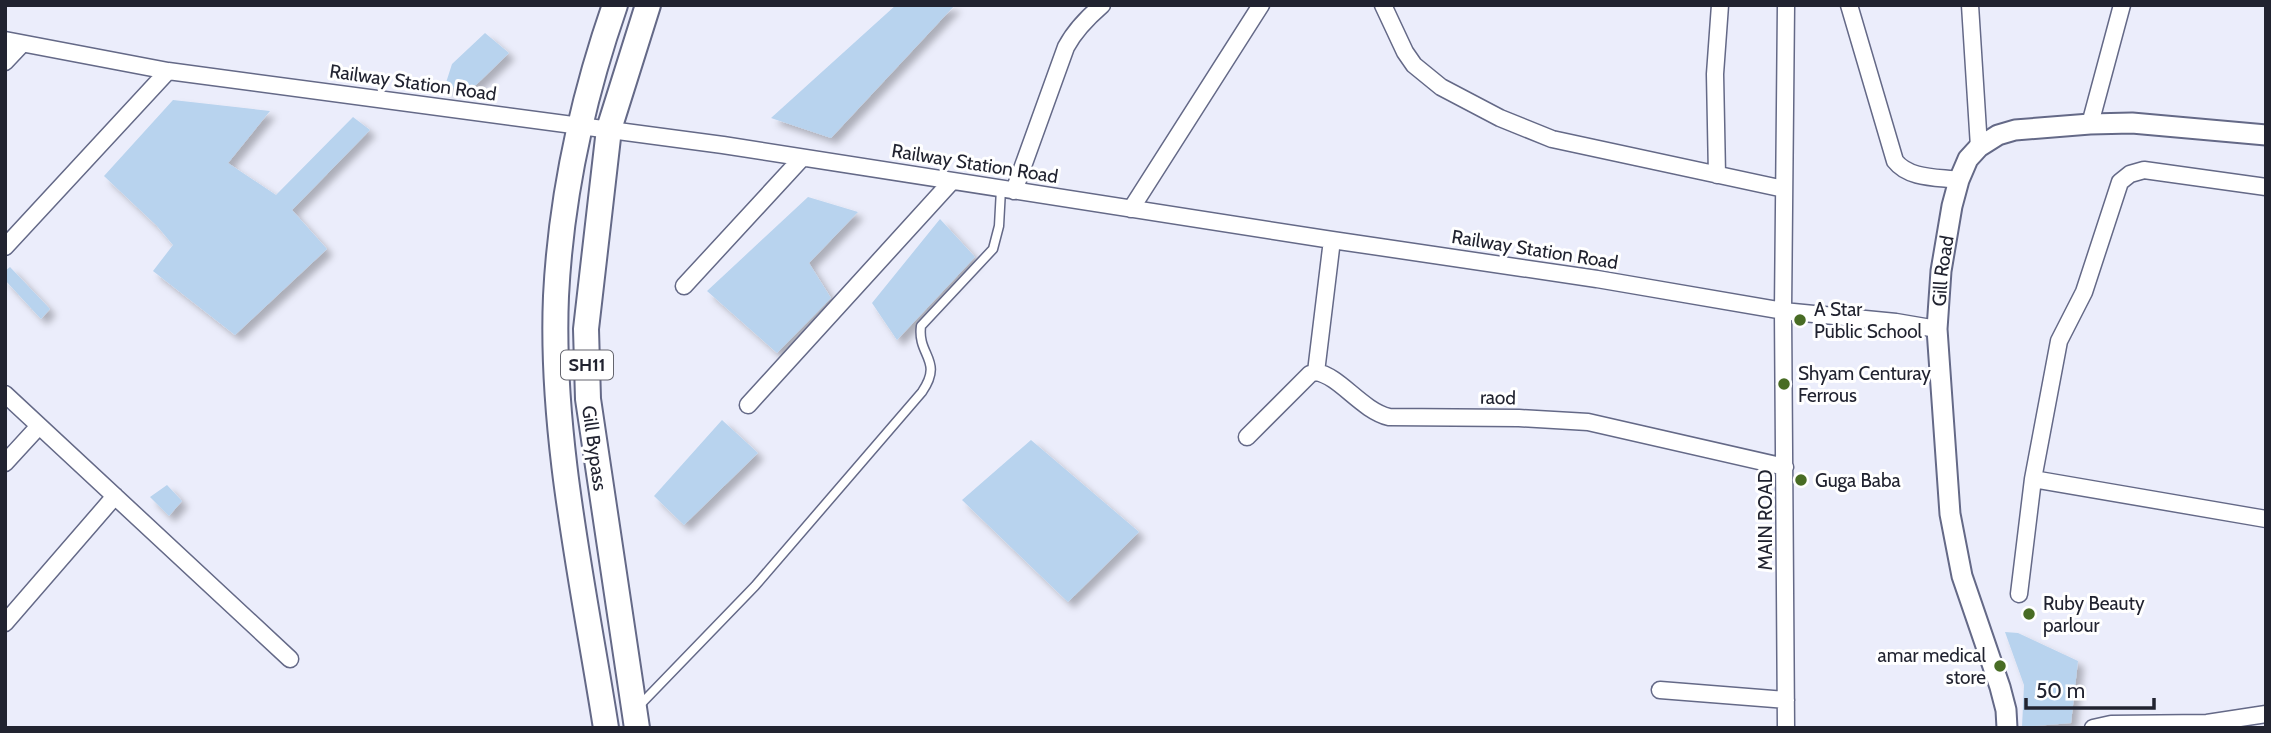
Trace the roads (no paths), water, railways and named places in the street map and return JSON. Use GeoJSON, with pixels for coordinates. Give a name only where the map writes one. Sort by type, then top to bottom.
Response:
{"type":"FeatureCollection","features":[{"type":"Feature","properties":{"kind":"main road","name":"Gill Bypass"},"geometry":{"type":"LineString","coordinates":[[607,728],[565,471],[557,377],[556,296],[565,208],[581,126],[615,5]]}},
{"type":"Feature","properties":{"kind":"main road","name":"Gill Bypass"},"geometry":{"type":"LineString","coordinates":[[636,720],[588,399],[586,329],[609,129],[648,5]]}},
{"type":"Feature","properties":{"kind":"street"},"geometry":{"type":"LineString","coordinates":[[1007,190],[1066,47],[1074,32],[1102,5]]}},
{"type":"Feature","properties":{"kind":"street"},"geometry":{"type":"LineString","coordinates":[[1131,209],[1261,5]]}},
{"type":"Feature","properties":{"kind":"street"},"geometry":{"type":"LineString","coordinates":[[1383,5],[1414,65],[1460,99],[1500,118],[1552,139],[1784,189]]}},
{"type":"Feature","properties":{"kind":"street"},"geometry":{"type":"LineString","coordinates":[[1717,175],[1715,74],[1720,5]]}},
{"type":"Feature","properties":{"kind":"street","name":"MAIN ROAD"},"geometry":{"type":"LineString","coordinates":[[1786,5],[1783,311],[1786,728]]}},
{"type":"Feature","properties":{"kind":"street"},"geometry":{"type":"LineString","coordinates":[[1849,5],[1895,161],[1905,172],[1959,180]]}},
{"type":"Feature","properties":{"kind":"street"},"geometry":{"type":"LineString","coordinates":[[1970,5],[1979,147],[1998,135],[2015,130],[2090,124],[2133,123],[2266,135]]}},
{"type":"Feature","properties":{"kind":"street"},"geometry":{"type":"LineString","coordinates":[[2090,124],[2122,5]]}},
{"type":"Feature","properties":{"kind":"street","name":"Railway Station Road"},"geometry":{"type":"LineString","coordinates":[[5,40],[168,71],[609,129],[1597,279],[1783,311],[1896,322],[1937,329]]}},
{"type":"Feature","properties":{"kind":"street"},"geometry":{"type":"LineString","coordinates":[[5,62],[22,44]]}},
{"type":"Feature","properties":{"kind":"street"},"geometry":{"type":"LineString","coordinates":[[5,247],[168,71]]}},
{"type":"Feature","properties":{"kind":"street","name":"Gill Road"},"geometry":{"type":"LineString","coordinates":[[1979,147],[1968,159],[1952,206],[1941,271],[1937,329],[1949,501],[1955,546],[1962,576],[2000,687],[2007,728]]}},
{"type":"Feature","properties":{"kind":"street"},"geometry":{"type":"LineString","coordinates":[[684,286],[802,158]]}},
{"type":"Feature","properties":{"kind":"street"},"geometry":{"type":"LineString","coordinates":[[2020,594],[2033,479],[2059,341],[2084,292],[2120,183],[2130,174],[2144,170],[2266,187]]}},
{"type":"Feature","properties":{"kind":"street"},"geometry":{"type":"LineString","coordinates":[[748,405],[952,181]]}},
{"type":"Feature","properties":{"kind":"street"},"geometry":{"type":"LineString","coordinates":[[1247,438],[1315,372],[1332,240]]}},
{"type":"Feature","properties":{"kind":"street","name":"raod"},"geometry":{"type":"LineString","coordinates":[[1315,372],[1327,376],[1371,410],[1389,417],[1519,418],[1588,422],[1786,467]]}},
{"type":"Feature","properties":{"kind":"street"},"geometry":{"type":"LineString","coordinates":[[5,394],[290,659]]}},
{"type":"Feature","properties":{"kind":"street"},"geometry":{"type":"LineString","coordinates":[[5,463],[39,426]]}},
{"type":"Feature","properties":{"kind":"street"},"geometry":{"type":"LineString","coordinates":[[2033,479],[2266,519]]}},
{"type":"Feature","properties":{"kind":"street"},"geometry":{"type":"LineString","coordinates":[[5,623],[115,496]]}},
{"type":"Feature","properties":{"kind":"street"},"geometry":{"type":"LineString","coordinates":[[1660,690],[1786,700]]}},
{"type":"Feature","properties":{"kind":"street"},"geometry":{"type":"LineString","coordinates":[[2093,728],[2111,724],[2207,723],[2266,714]]}},
{"type":"Feature","properties":{"kind":"lane"},"geometry":{"type":"LineString","coordinates":[[636,720],[931,380],[930,362],[919,336],[921,326],[993,249],[1007,190]]}},
{"type":"Feature","properties":{"kind":"place","name":"A Star Public School"},"geometry":{"type":"Point","coordinates":[1800,320]}},
{"type":"Feature","properties":{"kind":"place","name":"Shyam Centuray Ferrous"},"geometry":{"type":"Point","coordinates":[1784,384]}},
{"type":"Feature","properties":{"kind":"place","name":"Guga Baba"},"geometry":{"type":"Point","coordinates":[1801,480]}},
{"type":"Feature","properties":{"kind":"place","name":"Ruby Beauty parlour"},"geometry":{"type":"Point","coordinates":[2029,614]}},
{"type":"Feature","properties":{"kind":"place","name":"amar medical store"},"geometry":{"type":"Point","coordinates":[2000,666]}}]}
